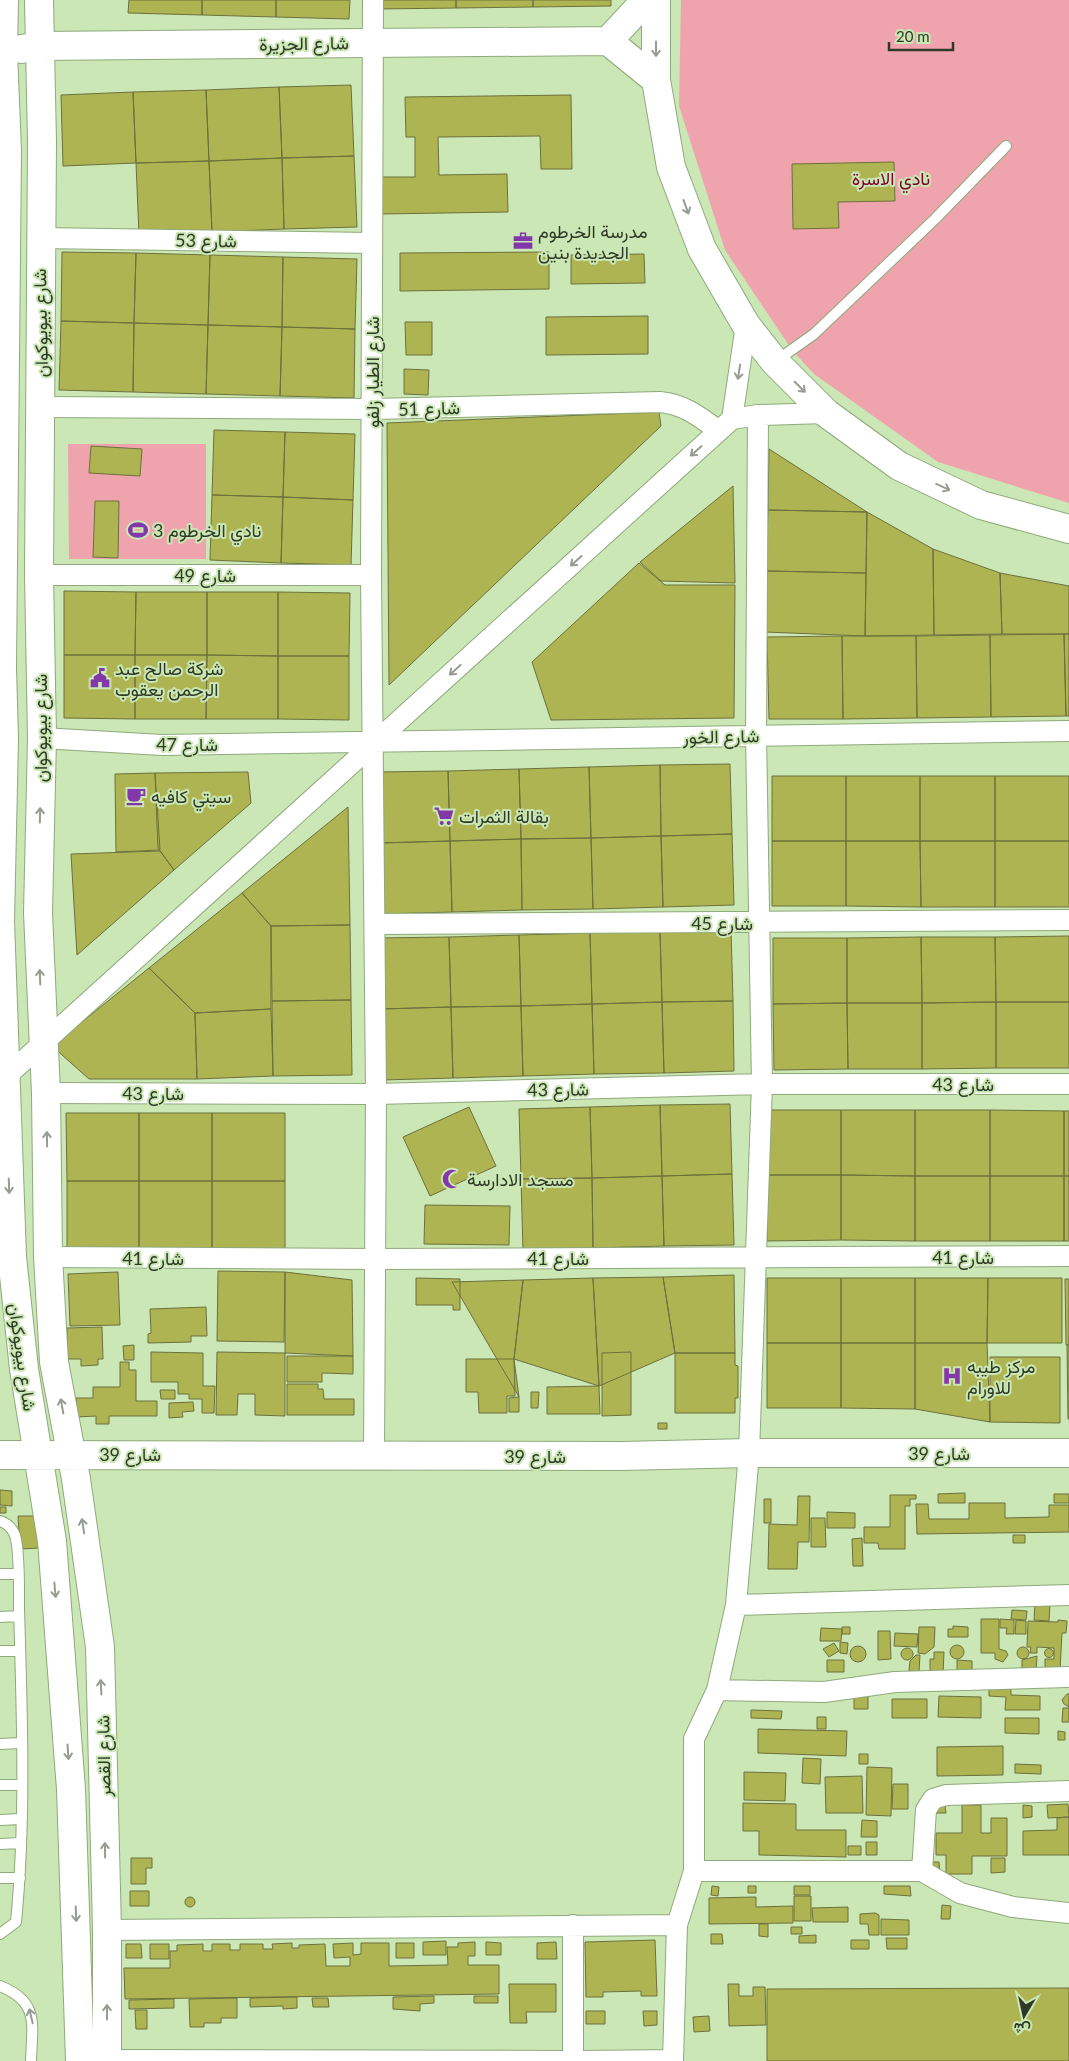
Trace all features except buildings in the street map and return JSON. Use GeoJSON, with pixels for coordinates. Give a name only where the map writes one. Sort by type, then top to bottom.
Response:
{"type":"FeatureCollection","features":[{"type":"Feature","properties":{"kind":"main road","name":"شارع بيويوكوان"},"geometry":{"type":"LineString","coordinates":[[4,0],[1,52],[7,151],[3,247],[0,921],[3,1079],[17,1318],[37,1455]]}},
{"type":"Feature","properties":{"kind":"main road","name":"شارع بيويوكوان"},"geometry":{"type":"LineString","coordinates":[[39,0],[42,142],[38,575],[42,738],[38,913],[42,1042],[46,1093],[48,1257],[54,1362],[70,1454]]}},
{"type":"Feature","properties":{"kind":"main road"},"geometry":{"type":"LineString","coordinates":[[646,0],[608,41],[656,80]]}},
{"type":"Feature","properties":{"kind":"main road"},"geometry":{"type":"LineString","coordinates":[[656,0],[656,80],[671,167],[702,249],[746,326],[775,362],[826,413],[899,466],[981,505],[1069,529]]}},
{"type":"Feature","properties":{"kind":"main road","name":"شارع الجزيرة"},"geometry":{"type":"LineString","coordinates":[[1,52],[40,46],[608,41]]}},
{"type":"Feature","properties":{"kind":"main road","name":"شارع 47"},"geometry":{"type":"LineString","coordinates":[[2,739],[42,738]]}},
{"type":"Feature","properties":{"kind":"main road","name":"شارع 39"},"geometry":{"type":"LineString","coordinates":[[0,1455],[622,1456],[749,1453],[1069,1453]]}},
{"type":"Feature","properties":{"kind":"main road","name":"شارع القصر"},"geometry":{"type":"LineString","coordinates":[[70,1454],[88,1557],[100,1647],[107,1930],[106,2060]]}},
{"type":"Feature","properties":{"kind":"main road","name":"شارع القصر"},"geometry":{"type":"LineString","coordinates":[[37,1455],[52,1541],[69,1770],[80,2061]]}},
{"type":"Feature","properties":{"kind":"street","name":"شارع الطيار زلفو"},"geometry":{"type":"LineString","coordinates":[[373,0],[371,575],[376,1094],[374,1456]]}},
{"type":"Feature","properties":{"kind":"street","name":"شارع 53"},"geometry":{"type":"LineString","coordinates":[[40,238],[372,243]]}},
{"type":"Feature","properties":{"kind":"street"},"geometry":{"type":"LineString","coordinates":[[726,425],[746,326]]}},
{"type":"Feature","properties":{"kind":"street","name":"شارع 51"},"geometry":{"type":"LineString","coordinates":[[41,407],[372,410],[660,402],[674,403],[726,425]]}},
{"type":"Feature","properties":{"kind":"street"},"geometry":{"type":"LineString","coordinates":[[3,1079],[726,425],[758,415],[826,413]]}},
{"type":"Feature","properties":{"kind":"street"},"geometry":{"type":"LineString","coordinates":[[583,2061],[673,2061],[677,1925],[694,1872],[694,1739],[717,1690],[736,1604],[749,1453],[762,1084],[756,735],[758,415]]}},
{"type":"Feature","properties":{"kind":"street","name":"شارع 49"},"geometry":{"type":"LineString","coordinates":[[38,575],[371,575]]}},
{"type":"Feature","properties":{"kind":"street","name":"شارع الخور"},"geometry":{"type":"LineString","coordinates":[[374,743],[1069,731]]}},
{"type":"Feature","properties":{"kind":"street","name":"شارع 47"},"geometry":{"type":"LineString","coordinates":[[42,738],[162,745],[374,743]]}},
{"type":"Feature","properties":{"kind":"street","name":"شارع 45"},"geometry":{"type":"LineString","coordinates":[[374,924],[1069,920]]}},
{"type":"Feature","properties":{"kind":"street","name":"شارع 43"},"geometry":{"type":"LineString","coordinates":[[46,1093],[376,1094],[762,1084],[1069,1084]]}},
{"type":"Feature","properties":{"kind":"street","name":"شارع 41"},"geometry":{"type":"LineString","coordinates":[[48,1257],[375,1259],[1069,1256]]}},
{"type":"Feature","properties":{"kind":"street"},"geometry":{"type":"LineString","coordinates":[[736,1604],[1069,1595]]}},
{"type":"Feature","properties":{"kind":"street"},"geometry":{"type":"LineString","coordinates":[[717,1690],[824,1692],[895,1682],[1069,1677]]}},
{"type":"Feature","properties":{"kind":"street"},"geometry":{"type":"LineString","coordinates":[[922,1871],[926,1810],[933,1799],[946,1795],[1069,1790]]}},
{"type":"Feature","properties":{"kind":"street"},"geometry":{"type":"LineString","coordinates":[[694,1872],[922,1871],[960,1893],[1013,1907],[1069,1914]]}},
{"type":"Feature","properties":{"kind":"street"},"geometry":{"type":"LineString","coordinates":[[573,1925],[574,2061]]}},
{"type":"Feature","properties":{"kind":"street"},"geometry":{"type":"LineString","coordinates":[[107,1930],[677,1925]]}},
{"type":"Feature","properties":{"kind":"street"},"geometry":{"type":"LineString","coordinates":[[106,2060],[568,2061]]}},
{"type":"Feature","properties":{"kind":"lane"},"geometry":{"type":"LineString","coordinates":[[775,362],[814,334],[935,219],[1006,146]]}},
{"type":"Feature","properties":{"kind":"lane"},"geometry":{"type":"LineString","coordinates":[[0,1521],[6,1524],[15,1534],[18,1574],[21,1743],[21,1843],[16,1922],[0,1934]]}},
{"type":"Feature","properties":{"kind":"lane"},"geometry":{"type":"LineString","coordinates":[[0,1574],[18,1574]]}},
{"type":"Feature","properties":{"kind":"lane"},"geometry":{"type":"LineString","coordinates":[[0,1617],[19,1616]]}},
{"type":"Feature","properties":{"kind":"lane"},"geometry":{"type":"LineString","coordinates":[[0,1651],[20,1651]]}},
{"type":"Feature","properties":{"kind":"lane"},"geometry":{"type":"LineString","coordinates":[[0,1744],[21,1743]]}},
{"type":"Feature","properties":{"kind":"lane"},"geometry":{"type":"LineString","coordinates":[[0,1785],[21,1785]]}},
{"type":"Feature","properties":{"kind":"lane"},"geometry":{"type":"LineString","coordinates":[[0,1820],[21,1819]]}},
{"type":"Feature","properties":{"kind":"lane"},"geometry":{"type":"LineString","coordinates":[[0,1844],[21,1843]]}},
{"type":"Feature","properties":{"kind":"lane"},"geometry":{"type":"LineString","coordinates":[[0,1878],[20,1878]]}},
{"type":"Feature","properties":{"kind":"lane"},"geometry":{"type":"LineString","coordinates":[[0,1986],[25,2000],[33,2017],[31,2061]]}},
{"type":"Feature","properties":{"kind":"green space","name":"نادي الاسرة"},"geometry":{"type":"Polygon","coordinates":[[[681,0],[1069,0],[1069,503],[938,462],[814,374],[792,350],[725,250],[679,106],[681,0]]]}},
{"type":"Feature","properties":{"kind":"green space","name":"نادي الخرطوم 3"},"geometry":{"type":"Polygon","coordinates":[[[68,444],[206,444],[206,559],[69,559],[68,444]]]}},
{"type":"Feature","properties":{"kind":"place","name":"مدرسة الخرطوم الجديدة بنين"},"geometry":{"type":"Point","coordinates":[523,241]}},
{"type":"Feature","properties":{"kind":"place","name":"نادي الخرطوم 3"},"geometry":{"type":"Point","coordinates":[138,530]}},
{"type":"Feature","properties":{"kind":"place","name":"شركة صالح عبد الرحمن يعقوب"},"geometry":{"type":"Point","coordinates":[100,678]}},
{"type":"Feature","properties":{"kind":"place","name":"سيتي كافيه"},"geometry":{"type":"Point","coordinates":[136,796]}},
{"type":"Feature","properties":{"kind":"place","name":"بقالة الثمرات"},"geometry":{"type":"Point","coordinates":[444,816]}},
{"type":"Feature","properties":{"kind":"place","name":"مسجد الادارسة"},"geometry":{"type":"Point","coordinates":[452,1179]}},
{"type":"Feature","properties":{"kind":"place","name":"مركز طيبه للاورام"},"geometry":{"type":"Point","coordinates":[952,1376]}}]}
